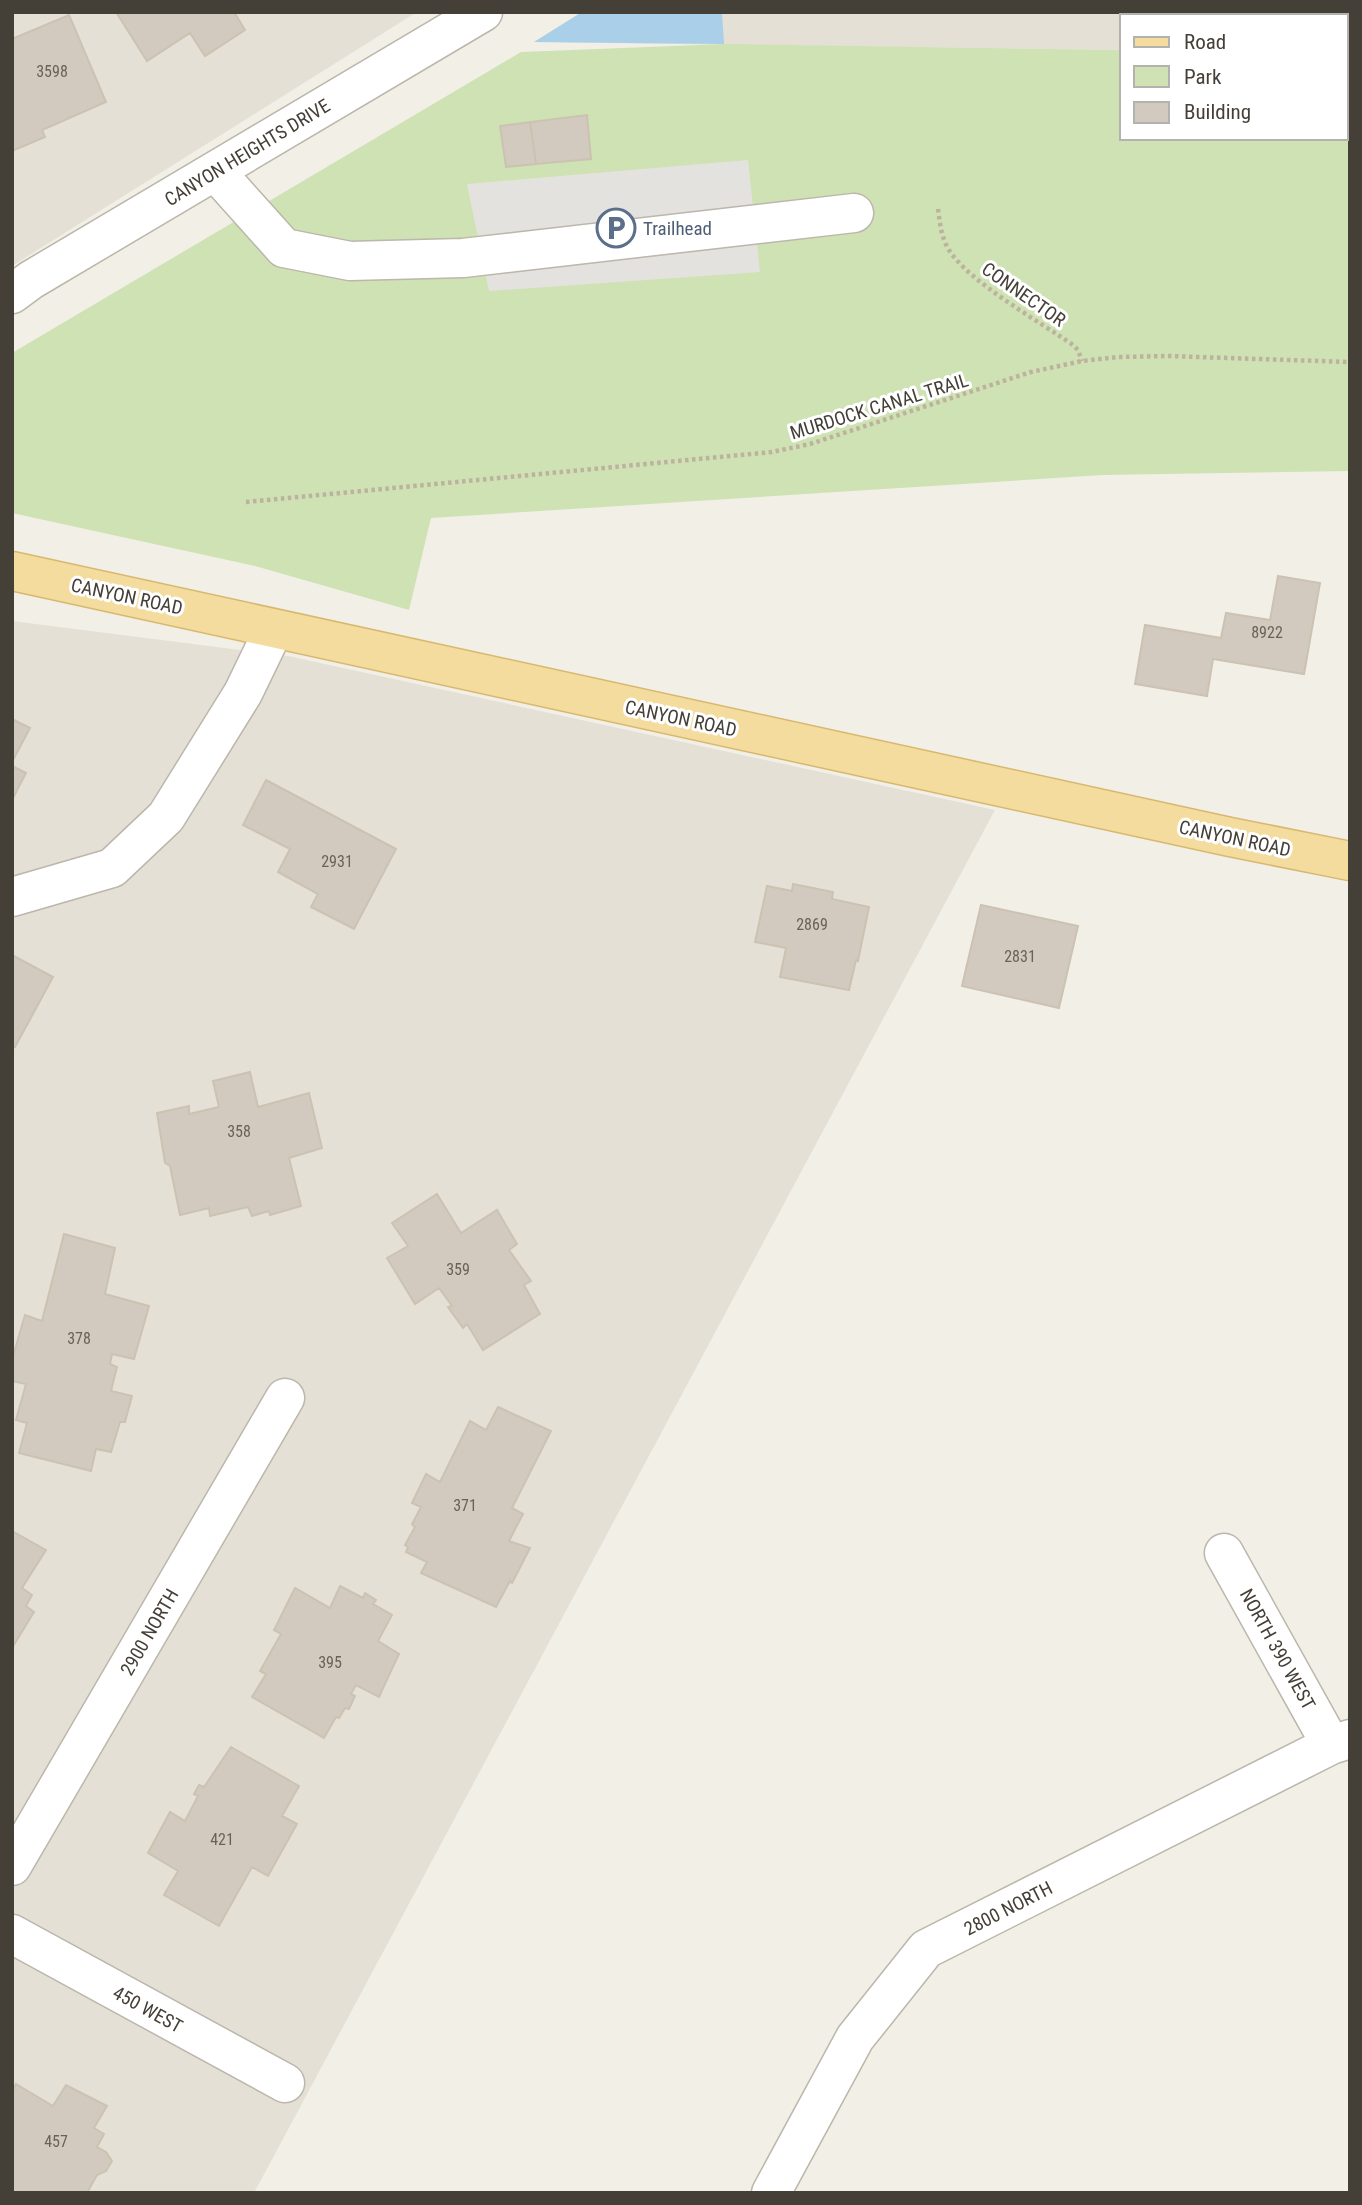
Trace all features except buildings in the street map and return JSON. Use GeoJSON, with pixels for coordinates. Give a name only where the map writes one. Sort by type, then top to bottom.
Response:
{"type":"FeatureCollection","features":[{"type":"Feature","properties":{"kind":"main road","name":"CANYON ROAD"},"geometry":{"type":"LineString","coordinates":[[12,571],[1230,838],[1350,861]]}},
{"type":"Feature","properties":{"kind":"street","name":"CANYON HEIGHTS DRIVE"},"geometry":{"type":"LineString","coordinates":[[12,294],[483,12]]}},
{"type":"Feature","properties":{"kind":"street"},"geometry":{"type":"LineString","coordinates":[[215,171],[285,248],[350,261],[463,258],[854,213]]}},
{"type":"Feature","properties":{"kind":"street"},"geometry":{"type":"LineString","coordinates":[[12,897],[112,868],[166,817],[243,693],[274,629]]}},
{"type":"Feature","properties":{"kind":"street","name":"2900 NORTH"},"geometry":{"type":"LineString","coordinates":[[12,1866],[285,1398]]}},
{"type":"Feature","properties":{"kind":"street","name":"NORTH 390 WEST"},"geometry":{"type":"LineString","coordinates":[[1224,1553],[1340,1742]]}},
{"type":"Feature","properties":{"kind":"street","name":"2800 NORTH"},"geometry":{"type":"LineString","coordinates":[[771,2193],[855,2038],[926,1949],[1340,1742]]}},
{"type":"Feature","properties":{"kind":"street","name":"450 WEST"},"geometry":{"type":"LineString","coordinates":[[12,1934],[285,2084]]}},
{"type":"Feature","properties":{"kind":"path","name":"CONNECTOR"},"geometry":{"type":"LineString","coordinates":[[938,209],[942,234],[949,250],[971,275],[1073,345],[1082,361]]}},
{"type":"Feature","properties":{"kind":"path","name":"MURDOCK CANAL TRAIL"},"geometry":{"type":"LineString","coordinates":[[246,502],[772,452],[810,444],[1031,372],[1082,361],[1168,356],[1350,362]]}},
{"type":"Feature","properties":{"kind":"shaded area"},"geometry":{"type":"Polygon","coordinates":[[[12,12],[417,12],[12,266],[12,12]]]}},
{"type":"Feature","properties":{"kind":"shaded area"},"geometry":{"type":"Polygon","coordinates":[[[582,12],[1350,12],[1350,53],[1348,14],[1120,14],[1120,50],[534,42],[582,12]]]}},
{"type":"Feature","properties":{"kind":"shaded area","name":"Trailhead"},"geometry":{"type":"Polygon","coordinates":[[[748,160],[760,272],[489,291],[467,184],[748,160]]]}},
{"type":"Feature","properties":{"kind":"shaded area"},"geometry":{"type":"Polygon","coordinates":[[[12,621],[288,656],[995,810],[254,2193],[12,2193],[12,621]]]}},
{"type":"Feature","properties":{"kind":"green space"},"geometry":{"type":"Polygon","coordinates":[[[724,44],[1120,50],[1120,140],[1348,140],[1350,53],[1350,471],[1102,475],[431,518],[409,610],[255,566],[12,513],[12,353],[521,52],[724,44]]]}},
{"type":"Feature","properties":{"kind":"water"},"geometry":{"type":"Polygon","coordinates":[[[582,12],[722,12],[724,44],[534,42],[582,12]]]}},
{"type":"Feature","properties":{"kind":"place","name":"Trailhead"},"geometry":{"type":"Point","coordinates":[616,228]}}]}
